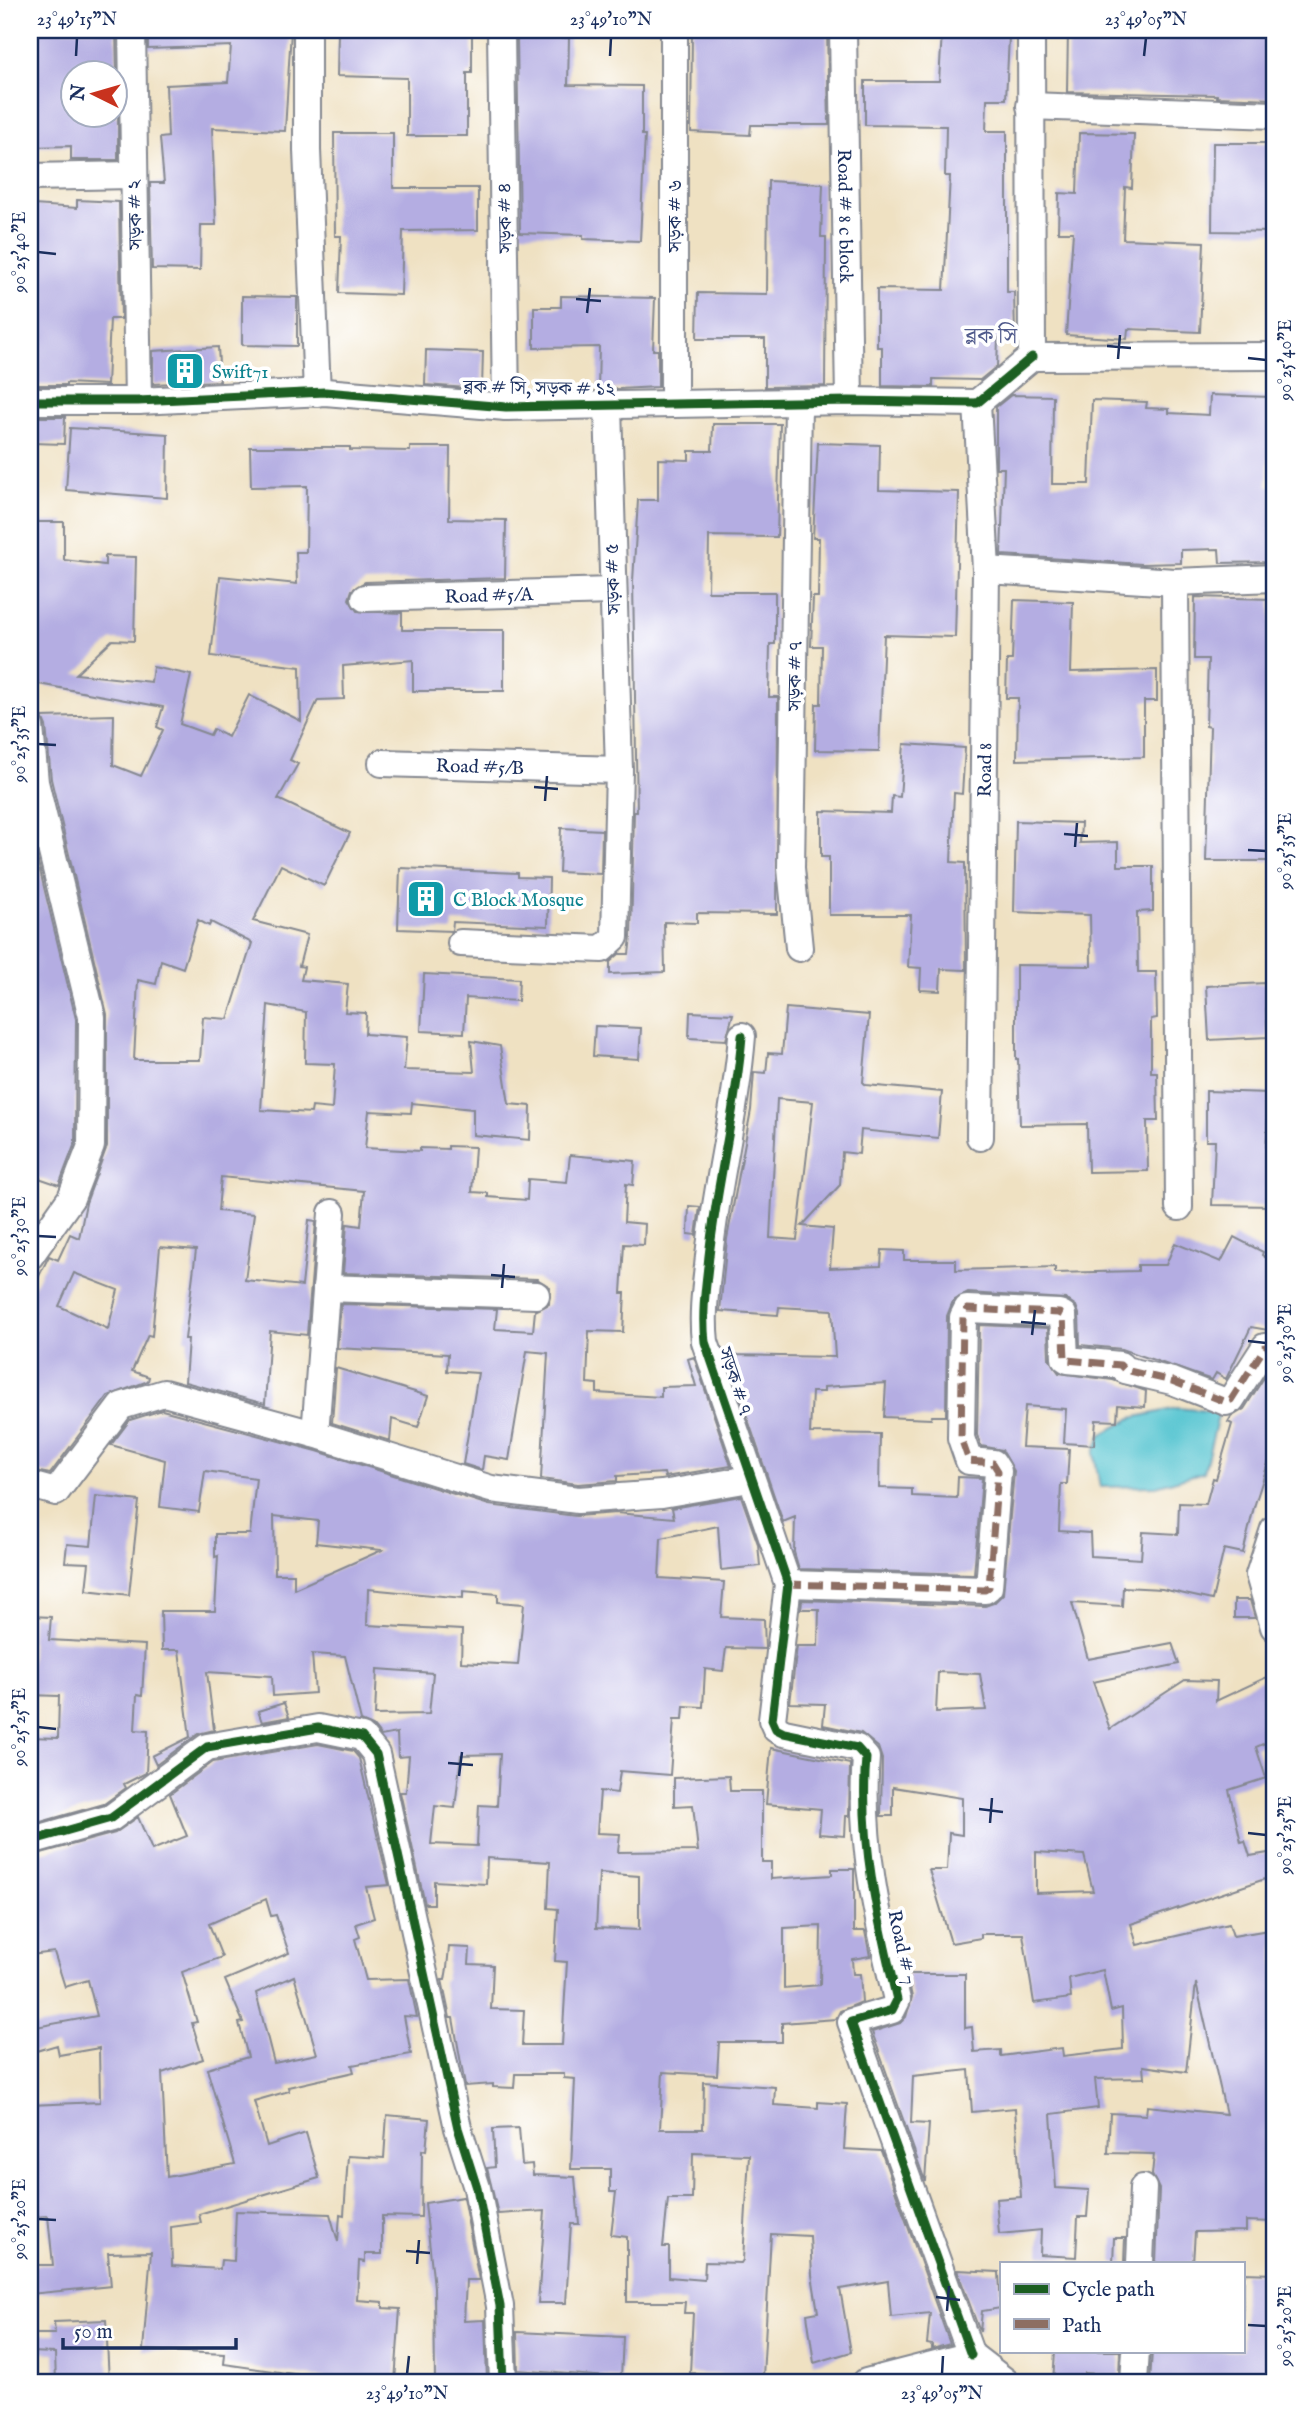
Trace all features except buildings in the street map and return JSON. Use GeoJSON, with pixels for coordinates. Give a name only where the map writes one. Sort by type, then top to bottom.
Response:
{"type":"FeatureCollection","features":[{"type":"Feature","properties":{"kind":"street","name":"সড়ক # ২"},"geometry":{"type":"LineString","coordinates":[[132,30],[138,401]]}},
{"type":"Feature","properties":{"kind":"street"},"geometry":{"type":"LineString","coordinates":[[307,30],[307,150],[317,393]]}},
{"type":"Feature","properties":{"kind":"street","name":"সড়ক # ৪"},"geometry":{"type":"LineString","coordinates":[[501,30],[506,407]]}},
{"type":"Feature","properties":{"kind":"street","name":"সড়ক # ৬"},"geometry":{"type":"LineString","coordinates":[[674,30],[674,403]]}},
{"type":"Feature","properties":{"kind":"street","name":"Road # 8 c block"},"geometry":{"type":"LineString","coordinates":[[844,30],[849,401]]}},
{"type":"Feature","properties":{"kind":"street"},"geometry":{"type":"LineString","coordinates":[[1031,30],[1032,357]]}},
{"type":"Feature","properties":{"kind":"street"},"geometry":{"type":"LineString","coordinates":[[1030,106],[1274,115]]}},
{"type":"Feature","properties":{"kind":"street"},"geometry":{"type":"LineString","coordinates":[[30,177],[133,175]]}},
{"type":"Feature","properties":{"kind":"street"},"geometry":{"type":"LineString","coordinates":[[977,403],[1032,357],[1274,356]]}},
{"type":"Feature","properties":{"kind":"street","name":"ব্লক # সি, সড়ক # ১২"},"geometry":{"type":"LineString","coordinates":[[30,401],[138,401],[317,393],[506,407],[849,401],[977,403]]}},
{"type":"Feature","properties":{"kind":"street","name":"সড়ক # ৭"},"geometry":{"type":"LineString","coordinates":[[798,402],[792,868],[799,948]]}},
{"type":"Feature","properties":{"kind":"street","name":"Road 8"},"geometry":{"type":"LineString","coordinates":[[977,403],[986,570],[980,1137]]}},
{"type":"Feature","properties":{"kind":"street","name":"সড়ক # ৫"},"geometry":{"type":"LineString","coordinates":[[461,943],[602,949],[615,937],[618,761],[608,406]]}},
{"type":"Feature","properties":{"kind":"street"},"geometry":{"type":"LineString","coordinates":[[986,570],[1175,582],[1274,578]]}},
{"type":"Feature","properties":{"kind":"street"},"geometry":{"type":"LineString","coordinates":[[1175,582],[1179,1207]]}},
{"type":"Feature","properties":{"kind":"street","name":"Road #5/A"},"geometry":{"type":"LineString","coordinates":[[365,598],[612,590]]}},
{"type":"Feature","properties":{"kind":"street"},"geometry":{"type":"LineString","coordinates":[[30,727],[35,782],[92,1017],[91,1146],[71,1198],[30,1256]]}},
{"type":"Feature","properties":{"kind":"street","name":"Road #5/B"},"geometry":{"type":"LineString","coordinates":[[382,763],[618,761]]}},
{"type":"Feature","properties":{"kind":"street","name":"সড়ক # ৭"},"geometry":{"type":"LineString","coordinates":[[742,1036],[738,1082],[711,1228],[703,1327],[750,1479],[788,1584],[772,1720],[776,1729]]}},
{"type":"Feature","properties":{"kind":"street"},"geometry":{"type":"LineString","coordinates":[[315,1434],[332,1213]]}},
{"type":"Feature","properties":{"kind":"street"},"geometry":{"type":"LineString","coordinates":[[326,1288],[536,1295]]}},
{"type":"Feature","properties":{"kind":"street"},"geometry":{"type":"LineString","coordinates":[[788,1584],[985,1590],[989,1587],[999,1471],[993,1462],[969,1461],[961,1438],[963,1317],[967,1309],[1059,1313],[1062,1315],[1065,1358],[1068,1360],[1120,1364],[1123,1369],[1172,1381],[1226,1402],[1265,1348],[1274,1346]]}},
{"type":"Feature","properties":{"kind":"street"},"geometry":{"type":"LineString","coordinates":[[30,1485],[56,1492],[121,1406],[164,1393],[315,1434],[491,1489],[578,1500],[662,1494],[750,1479]]}},
{"type":"Feature","properties":{"kind":"street"},"geometry":{"type":"LineString","coordinates":[[1274,1529],[1259,1575],[1274,1627]]}},
{"type":"Feature","properties":{"kind":"street"},"geometry":{"type":"LineString","coordinates":[[30,1841],[111,1818],[207,1747],[318,1728],[362,1737],[376,1754],[458,2128],[477,2188],[500,2306],[503,2382]]}},
{"type":"Feature","properties":{"kind":"street","name":"Road # 7"},"geometry":{"type":"LineString","coordinates":[[776,1729],[817,1742],[857,1748],[866,1758],[862,1804],[879,1925],[897,2000],[892,2010],[850,2022],[971,2355]]}},
{"type":"Feature","properties":{"kind":"street"},"geometry":{"type":"LineString","coordinates":[[1140,2262],[1143,2188]]}},
{"type":"Feature","properties":{"kind":"street"},"geometry":{"type":"LineString","coordinates":[[1135,2382],[1136,2352]]}},
{"type":"Feature","properties":{"kind":"street"},"geometry":{"type":"LineString","coordinates":[[866,2382],[971,2355]]}},
{"type":"Feature","properties":{"kind":"street"},"geometry":{"type":"LineString","coordinates":[[964,2382],[971,2355]]}},
{"type":"Feature","properties":{"kind":"street"},"geometry":{"type":"LineString","coordinates":[[971,2355],[1006,2382]]}},
{"type":"Feature","properties":{"kind":"water"},"geometry":{"type":"Polygon","coordinates":[[[1177,1408],[1219,1412],[1204,1472],[1156,1486],[1100,1487],[1094,1453],[1101,1435],[1132,1418],[1177,1408]]]}},
{"type":"Feature","properties":{"kind":"marked path"},"geometry":{"type":"LineString","coordinates":[[788,1584],[985,1590],[989,1587],[998,1471],[993,1463],[969,1461],[961,1438],[963,1317],[967,1309],[1059,1313],[1063,1315],[1065,1358],[1068,1360],[1120,1365],[1125,1370],[1172,1381],[1226,1402],[1231,1400],[1265,1347],[1274,1346]]}},
{"type":"Feature","properties":{"kind":"cycle path"},"geometry":{"type":"LineString","coordinates":[[30,401],[138,401],[325,392],[506,407],[849,401],[977,403],[1032,357]]}},
{"type":"Feature","properties":{"kind":"cycle path"},"geometry":{"type":"LineString","coordinates":[[742,1036],[711,1237],[704,1304],[705,1342],[788,1584],[772,1720],[776,1729],[784,1733],[857,1748],[866,1758],[865,1819],[868,1850],[877,1910],[897,2000],[892,2010],[851,2022],[971,2355]]}},
{"type":"Feature","properties":{"kind":"cycle path"},"geometry":{"type":"LineString","coordinates":[[30,1841],[111,1818],[207,1747],[318,1728],[362,1737],[376,1754],[458,2128],[477,2188],[500,2306],[503,2382]]}},
{"type":"Feature","properties":{"kind":"place","name":"Swift71"},"geometry":{"type":"Point","coordinates":[185,371]}},
{"type":"Feature","properties":{"kind":"place","name":"C Block Mosque"},"geometry":{"type":"Point","coordinates":[426,899]}},
{"type":"Feature","properties":{"kind":"district","name":"ব্লক সি"},"geometry":{"type":"Point","coordinates":[991,335]}}]}
